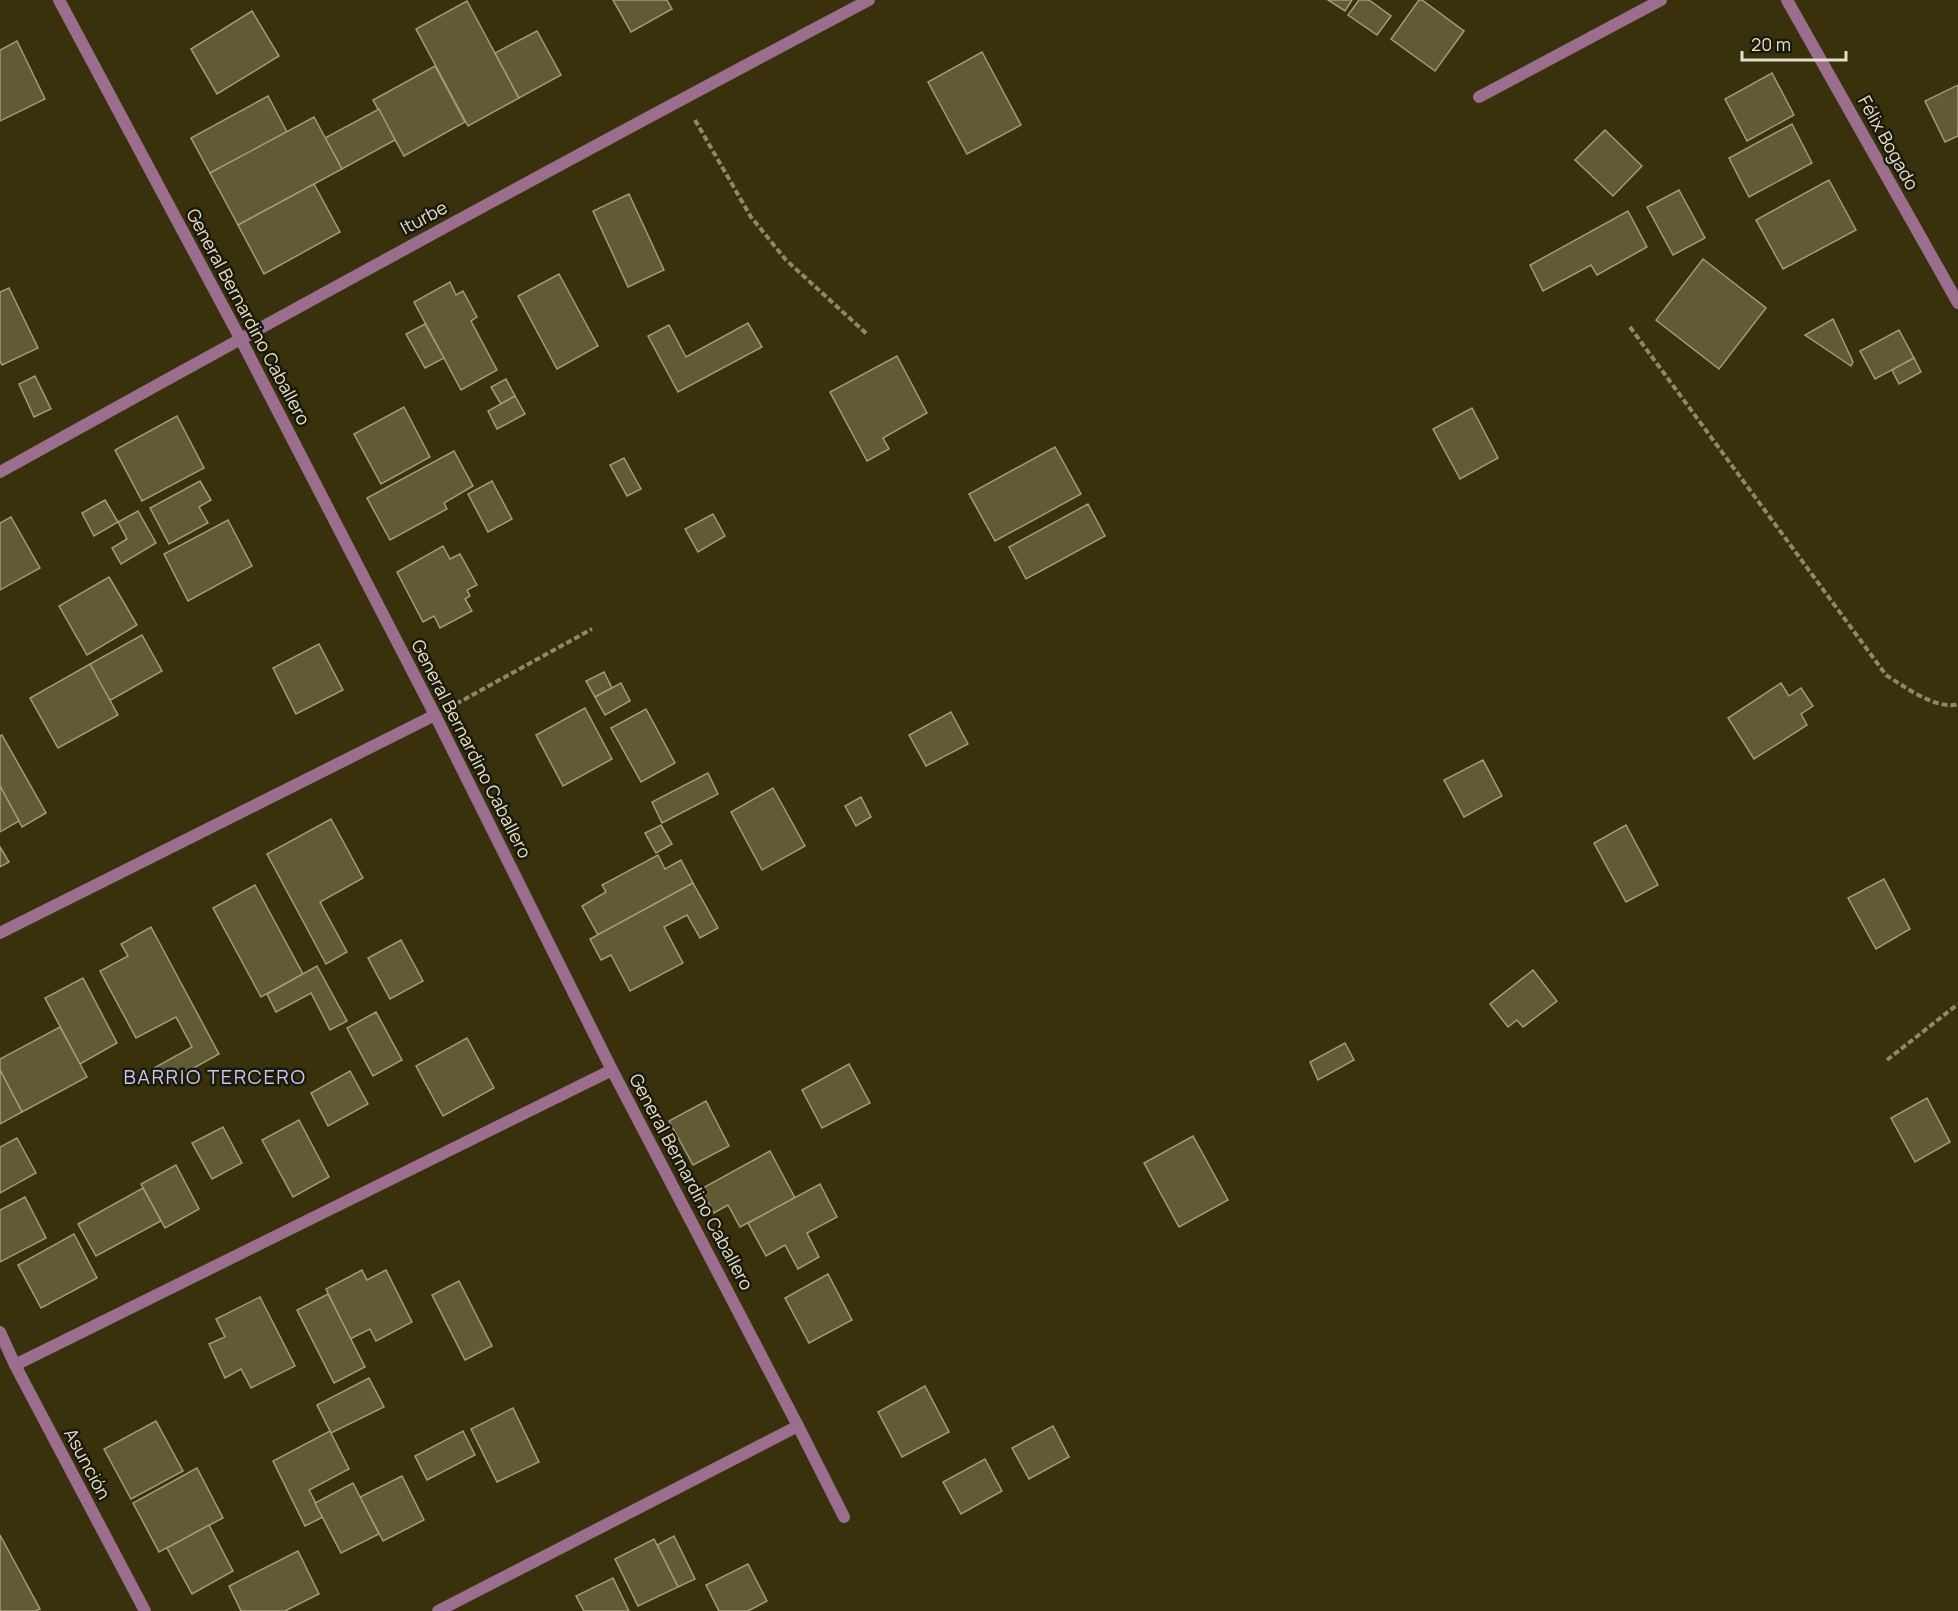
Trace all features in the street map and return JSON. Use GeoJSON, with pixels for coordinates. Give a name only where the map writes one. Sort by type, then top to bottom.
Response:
{"type":"FeatureCollection","features":[{"type":"Feature","properties":{"kind":"street","name":"General Bernardino Caballero"},"geometry":{"type":"LineString","coordinates":[[59,0],[240,338],[435,715],[612,1070],[844,1517]]}},
{"type":"Feature","properties":{"kind":"street","name":"Iturbe"},"geometry":{"type":"LineString","coordinates":[[0,472],[240,338],[869,0]]}},
{"type":"Feature","properties":{"kind":"street"},"geometry":{"type":"LineString","coordinates":[[1479,97],[1661,0]]}},
{"type":"Feature","properties":{"kind":"street","name":"Félix Bogado"},"geometry":{"type":"LineString","coordinates":[[1787,0],[1958,303]]}},
{"type":"Feature","properties":{"kind":"street"},"geometry":{"type":"LineString","coordinates":[[0,933],[435,715]]}},
{"type":"Feature","properties":{"kind":"street"},"geometry":{"type":"LineString","coordinates":[[15,1365],[612,1070]]}},
{"type":"Feature","properties":{"kind":"street","name":"Asunción"},"geometry":{"type":"LineString","coordinates":[[0,1332],[15,1365],[145,1611]]}},
{"type":"Feature","properties":{"kind":"street"},"geometry":{"type":"LineString","coordinates":[[438,1611],[798,1426]]}},
{"type":"Feature","properties":{"kind":"path"},"geometry":{"type":"LineString","coordinates":[[682,99],[751,217],[786,260],[868,335]]}},
{"type":"Feature","properties":{"kind":"path"},"geometry":{"type":"LineString","coordinates":[[1630,327],[1886,675],[1923,699],[1953,706],[1958,704]]}},
{"type":"Feature","properties":{"kind":"path"},"geometry":{"type":"LineString","coordinates":[[435,715],[592,628]]}},
{"type":"Feature","properties":{"kind":"path"},"geometry":{"type":"LineString","coordinates":[[1887,1060],[1958,1004]]}},
{"type":"Feature","properties":{"kind":"building"},"geometry":{"type":"Polygon","coordinates":[[[613,0],[667,0],[672,9],[631,32],[613,0]]]}},
{"type":"Feature","properties":{"kind":"building"},"geometry":{"type":"Polygon","coordinates":[[[1328,0],[1352,0],[1345,11],[1328,0]]]}},
{"type":"Feature","properties":{"kind":"building"},"geometry":{"type":"Polygon","coordinates":[[[1359,0],[1369,0],[1391,16],[1377,35],[1348,15],[1359,0]]]}},
{"type":"Feature","properties":{"kind":"building"},"geometry":{"type":"Polygon","coordinates":[[[1419,0],[1464,31],[1435,71],[1391,39],[1419,0]]]}},
{"type":"Feature","properties":{"kind":"building"},"geometry":{"type":"Polygon","coordinates":[[[467,1],[519,98],[468,126],[416,29],[467,1]]]}},
{"type":"Feature","properties":{"kind":"building"},"geometry":{"type":"Polygon","coordinates":[[[252,11],[279,56],[217,94],[191,49],[252,11]]]}},
{"type":"Feature","properties":{"kind":"building"},"geometry":{"type":"Polygon","coordinates":[[[537,31],[561,75],[519,98],[495,53],[537,31]]]}},
{"type":"Feature","properties":{"kind":"building"},"geometry":{"type":"Polygon","coordinates":[[[17,41],[45,99],[0,121],[0,50],[17,41]]]}},
{"type":"Feature","properties":{"kind":"building"},"geometry":{"type":"Polygon","coordinates":[[[982,52],[1021,125],[967,154],[928,82],[982,52]]]}},
{"type":"Feature","properties":{"kind":"building"},"geometry":{"type":"Polygon","coordinates":[[[435,66],[465,122],[404,156],[373,100],[435,66]]]}},
{"type":"Feature","properties":{"kind":"building"},"geometry":{"type":"Polygon","coordinates":[[[1772,73],[1794,115],[1747,141],[1725,99],[1772,73]]]}},
{"type":"Feature","properties":{"kind":"building"},"geometry":{"type":"Polygon","coordinates":[[[1958,85],[1958,136],[1945,142],[1925,101],[1958,85]]]}},
{"type":"Feature","properties":{"kind":"building"},"geometry":{"type":"Polygon","coordinates":[[[268,96],[287,132],[210,173],[191,138],[268,96]]]}},
{"type":"Feature","properties":{"kind":"building"},"geometry":{"type":"Polygon","coordinates":[[[379,109],[395,140],[342,169],[325,138],[379,109]]]}},
{"type":"Feature","properties":{"kind":"building"},"geometry":{"type":"Polygon","coordinates":[[[314,117],[342,169],[238,225],[210,173],[314,117]]]}},
{"type":"Feature","properties":{"kind":"building"},"geometry":{"type":"Polygon","coordinates":[[[1792,124],[1812,163],[1749,197],[1729,158],[1792,124]]]}},
{"type":"Feature","properties":{"kind":"building"},"geometry":{"type":"Polygon","coordinates":[[[1605,130],[1642,166],[1613,196],[1575,160],[1605,130]]]}},
{"type":"Feature","properties":{"kind":"building"},"geometry":{"type":"Polygon","coordinates":[[[1829,180],[1856,230],[1783,269],[1756,220],[1829,180]]]}},
{"type":"Feature","properties":{"kind":"building"},"geometry":{"type":"Polygon","coordinates":[[[314,184],[340,232],[264,274],[238,225],[314,184]]]}},
{"type":"Feature","properties":{"kind":"building"},"geometry":{"type":"Polygon","coordinates":[[[1679,190],[1705,238],[1673,255],[1647,207],[1679,190]]]}},
{"type":"Feature","properties":{"kind":"building"},"geometry":{"type":"Polygon","coordinates":[[[629,194],[664,270],[628,287],[593,211],[629,194]]]}},
{"type":"Feature","properties":{"kind":"building"},"geometry":{"type":"Polygon","coordinates":[[[1628,211],[1647,247],[1597,275],[1591,265],[1543,291],[1530,265],[1628,211]]]}},
{"type":"Feature","properties":{"kind":"building"},"geometry":{"type":"Polygon","coordinates":[[[1703,259],[1766,308],[1719,369],[1656,320],[1703,259]]]}},
{"type":"Feature","properties":{"kind":"building"},"geometry":{"type":"Polygon","coordinates":[[[559,274],[598,346],[557,369],[518,296],[559,274]]]}},
{"type":"Feature","properties":{"kind":"building"},"geometry":{"type":"Polygon","coordinates":[[[450,282],[456,295],[463,291],[477,317],[471,321],[497,370],[461,390],[414,302],[450,282]]]}},
{"type":"Feature","properties":{"kind":"building"},"geometry":{"type":"Polygon","coordinates":[[[9,288],[38,348],[2,365],[0,361],[0,292],[9,288]]]}},
{"type":"Feature","properties":{"kind":"building"},"geometry":{"type":"Polygon","coordinates":[[[1833,319],[1853,362],[1851,366],[1805,335],[1833,319]]]}},
{"type":"Feature","properties":{"kind":"building"},"geometry":{"type":"Polygon","coordinates":[[[748,323],[762,347],[678,392],[648,336],[669,325],[686,357],[748,323]]]}},
{"type":"Feature","properties":{"kind":"building"},"geometry":{"type":"Polygon","coordinates":[[[425,324],[444,358],[425,368],[406,334],[425,324]]]}},
{"type":"Feature","properties":{"kind":"building"},"geometry":{"type":"Polygon","coordinates":[[[1899,330],[1914,358],[1875,379],[1860,351],[1899,330]]]}},
{"type":"Feature","properties":{"kind":"building"},"geometry":{"type":"Polygon","coordinates":[[[897,356],[927,413],[883,438],[889,449],[867,461],[830,392],[897,356]]]}},
{"type":"Feature","properties":{"kind":"building"},"geometry":{"type":"Polygon","coordinates":[[[1914,358],[1921,372],[1899,384],[1892,370],[1914,358]]]}},
{"type":"Feature","properties":{"kind":"building"},"geometry":{"type":"Polygon","coordinates":[[[35,376],[51,409],[34,417],[19,384],[35,376]]]}},
{"type":"Feature","properties":{"kind":"building"},"geometry":{"type":"Polygon","coordinates":[[[506,379],[515,396],[501,404],[491,387],[506,379]]]}},
{"type":"Feature","properties":{"kind":"building"},"geometry":{"type":"Polygon","coordinates":[[[515,396],[525,414],[497,429],[488,411],[515,396]]]}},
{"type":"Feature","properties":{"kind":"building"},"geometry":{"type":"Polygon","coordinates":[[[404,407],[430,457],[381,484],[354,434],[404,407]]]}},
{"type":"Feature","properties":{"kind":"building"},"geometry":{"type":"Polygon","coordinates":[[[1472,408],[1498,458],[1460,479],[1433,429],[1472,408]]]}},
{"type":"Feature","properties":{"kind":"building"},"geometry":{"type":"Polygon","coordinates":[[[177,416],[204,468],[142,501],[115,450],[177,416]]]}},
{"type":"Feature","properties":{"kind":"building"},"geometry":{"type":"Polygon","coordinates":[[[1055,447],[1081,494],[995,541],[969,494],[1055,447]]]}},
{"type":"Feature","properties":{"kind":"building"},"geometry":{"type":"Polygon","coordinates":[[[454,451],[473,486],[444,503],[447,509],[390,540],[367,498],[454,451]]]}},
{"type":"Feature","properties":{"kind":"building"},"geometry":{"type":"Polygon","coordinates":[[[624,458],[641,489],[627,496],[610,465],[624,458]]]}},
{"type":"Feature","properties":{"kind":"building"},"geometry":{"type":"Polygon","coordinates":[[[200,481],[211,500],[199,507],[208,523],[169,544],[150,508],[200,481]]]}},
{"type":"Feature","properties":{"kind":"building"},"geometry":{"type":"Polygon","coordinates":[[[492,481],[512,519],[488,532],[468,494],[492,481]]]}},
{"type":"Feature","properties":{"kind":"building"},"geometry":{"type":"Polygon","coordinates":[[[105,500],[118,522],[94,536],[82,513],[105,500]]]}},
{"type":"Feature","properties":{"kind":"building"},"geometry":{"type":"Polygon","coordinates":[[[1088,504],[1105,536],[1026,579],[1009,547],[1088,504]]]}},
{"type":"Feature","properties":{"kind":"building"},"geometry":{"type":"Polygon","coordinates":[[[138,511],[156,543],[121,564],[112,548],[127,539],[118,522],[138,511]]]}},
{"type":"Feature","properties":{"kind":"building"},"geometry":{"type":"Polygon","coordinates":[[[713,514],[725,536],[698,552],[685,529],[713,514]]]}},
{"type":"Feature","properties":{"kind":"building"},"geometry":{"type":"Polygon","coordinates":[[[11,517],[40,568],[0,590],[0,523],[11,517]]]}},
{"type":"Feature","properties":{"kind":"building"},"geometry":{"type":"Polygon","coordinates":[[[228,520],[252,566],[188,601],[164,554],[228,520]]]}},
{"type":"Feature","properties":{"kind":"building"},"geometry":{"type":"Polygon","coordinates":[[[443,546],[450,559],[460,554],[477,585],[467,590],[470,596],[465,599],[472,611],[440,628],[434,616],[423,622],[397,572],[443,546]]]}},
{"type":"Feature","properties":{"kind":"building"},"geometry":{"type":"Polygon","coordinates":[[[109,577],[137,625],[87,655],[59,606],[109,577]]]}},
{"type":"Feature","properties":{"kind":"building"},"geometry":{"type":"Polygon","coordinates":[[[142,635],[162,671],[109,701],[90,664],[142,635]]]}},
{"type":"Feature","properties":{"kind":"building"},"geometry":{"type":"Polygon","coordinates":[[[319,644],[343,690],[296,714],[273,668],[319,644]]]}},
{"type":"Feature","properties":{"kind":"building"},"geometry":{"type":"Polygon","coordinates":[[[90,664],[118,715],[58,748],[30,698],[90,664]]]}},
{"type":"Feature","properties":{"kind":"building"},"geometry":{"type":"Polygon","coordinates":[[[604,672],[612,688],[595,697],[586,681],[604,672]]]}},
{"type":"Feature","properties":{"kind":"building"},"geometry":{"type":"Polygon","coordinates":[[[621,683],[630,701],[605,715],[595,697],[621,683]]]}},
{"type":"Feature","properties":{"kind":"building"},"geometry":{"type":"Polygon","coordinates":[[[1781,683],[1789,696],[1801,688],[1813,706],[1801,714],[1807,725],[1754,759],[1728,718],[1781,683]]]}},
{"type":"Feature","properties":{"kind":"building"},"geometry":{"type":"Polygon","coordinates":[[[585,708],[612,759],[563,786],[536,735],[585,708]]]}},
{"type":"Feature","properties":{"kind":"building"},"geometry":{"type":"Polygon","coordinates":[[[646,709],[675,763],[641,782],[611,728],[646,709]]]}},
{"type":"Feature","properties":{"kind":"building"},"geometry":{"type":"Polygon","coordinates":[[[951,712],[968,744],[926,766],[909,735],[951,712]]]}},
{"type":"Feature","properties":{"kind":"building"},"geometry":{"type":"Polygon","coordinates":[[[2,735],[46,813],[22,827],[0,786],[0,736],[2,735]]]}},
{"type":"Feature","properties":{"kind":"building"},"geometry":{"type":"Polygon","coordinates":[[[1483,760],[1502,796],[1464,817],[1444,780],[1483,760]]]}},
{"type":"Feature","properties":{"kind":"building"},"geometry":{"type":"Polygon","coordinates":[[[708,773],[718,794],[662,823],[652,802],[708,773]]]}},
{"type":"Feature","properties":{"kind":"building"},"geometry":{"type":"Polygon","coordinates":[[[0,786],[19,821],[0,832],[0,786]]]}},
{"type":"Feature","properties":{"kind":"building"},"geometry":{"type":"Polygon","coordinates":[[[773,788],[805,846],[762,870],[731,812],[773,788]]]}},
{"type":"Feature","properties":{"kind":"building"},"geometry":{"type":"Polygon","coordinates":[[[861,797],[871,817],[856,826],[845,806],[861,797]]]}},
{"type":"Feature","properties":{"kind":"building"},"geometry":{"type":"Polygon","coordinates":[[[331,819],[363,878],[320,902],[347,952],[326,964],[267,854],[331,819]]]}},
{"type":"Feature","properties":{"kind":"building"},"geometry":{"type":"Polygon","coordinates":[[[661,825],[672,844],[656,853],[645,833],[661,825]]]}},
{"type":"Feature","properties":{"kind":"building"},"geometry":{"type":"Polygon","coordinates":[[[1626,825],[1658,885],[1626,902],[1594,843],[1626,825]]]}},
{"type":"Feature","properties":{"kind":"building"},"geometry":{"type":"Polygon","coordinates":[[[0,847],[9,862],[0,867],[0,847]]]}},
{"type":"Feature","properties":{"kind":"building"},"geometry":{"type":"Polygon","coordinates":[[[658,855],[665,869],[681,860],[693,883],[598,935],[582,906],[606,892],[602,885],[658,855]]]}},
{"type":"Feature","properties":{"kind":"building"},"geometry":{"type":"Polygon","coordinates":[[[1884,879],[1910,929],[1876,949],[1848,898],[1884,879]]]}},
{"type":"Feature","properties":{"kind":"building"},"geometry":{"type":"Polygon","coordinates":[[[693,883],[718,928],[700,938],[687,915],[664,927],[683,963],[630,991],[611,955],[601,960],[590,939],[693,883]]]}},
{"type":"Feature","properties":{"kind":"building"},"geometry":{"type":"Polygon","coordinates":[[[255,885],[303,974],[261,997],[213,908],[255,885]]]}},
{"type":"Feature","properties":{"kind":"building"},"geometry":{"type":"Polygon","coordinates":[[[151,927],[219,1054],[163,1085],[154,1068],[192,1047],[176,1017],[136,1038],[100,971],[128,956],[121,944],[151,927]]]}},
{"type":"Feature","properties":{"kind":"building"},"geometry":{"type":"Polygon","coordinates":[[[401,940],[423,981],[390,999],[368,958],[401,940]]]}},
{"type":"Feature","properties":{"kind":"building"},"geometry":{"type":"Polygon","coordinates":[[[317,966],[347,1021],[330,1030],[311,993],[276,1012],[267,994],[317,966]]]}},
{"type":"Feature","properties":{"kind":"building"},"geometry":{"type":"Polygon","coordinates":[[[1533,970],[1557,1001],[1523,1027],[1517,1020],[1508,1027],[1490,1004],[1533,970]]]}},
{"type":"Feature","properties":{"kind":"building"},"geometry":{"type":"Polygon","coordinates":[[[83,978],[117,1043],[80,1064],[45,998],[83,978]]]}},
{"type":"Feature","properties":{"kind":"building"},"geometry":{"type":"Polygon","coordinates":[[[376,1012],[402,1060],[373,1076],[347,1028],[376,1012]]]}},
{"type":"Feature","properties":{"kind":"building"},"geometry":{"type":"Polygon","coordinates":[[[60,1027],[87,1077],[22,1112],[0,1070],[0,1059],[60,1027]]]}},
{"type":"Feature","properties":{"kind":"building"},"geometry":{"type":"Polygon","coordinates":[[[467,1038],[494,1088],[443,1116],[416,1066],[467,1038]]]}},
{"type":"Feature","properties":{"kind":"building"},"geometry":{"type":"Polygon","coordinates":[[[1345,1043],[1354,1060],[1318,1080],[1310,1062],[1345,1043]]]}},
{"type":"Feature","properties":{"kind":"building"},"geometry":{"type":"Polygon","coordinates":[[[849,1064],[870,1103],[822,1128],[802,1090],[849,1064]]]}},
{"type":"Feature","properties":{"kind":"building"},"geometry":{"type":"Polygon","coordinates":[[[0,1070],[22,1112],[0,1124],[0,1070]]]}},
{"type":"Feature","properties":{"kind":"building"},"geometry":{"type":"Polygon","coordinates":[[[350,1071],[368,1104],[328,1126],[311,1093],[350,1071]]]}},
{"type":"Feature","properties":{"kind":"building"},"geometry":{"type":"Polygon","coordinates":[[[1927,1098],[1950,1142],[1915,1162],[1891,1118],[1927,1098]]]}},
{"type":"Feature","properties":{"kind":"building"},"geometry":{"type":"Polygon","coordinates":[[[706,1101],[729,1146],[693,1165],[669,1121],[706,1101]]]}},
{"type":"Feature","properties":{"kind":"building"},"geometry":{"type":"Polygon","coordinates":[[[299,1120],[329,1177],[293,1197],[262,1140],[299,1120]]]}},
{"type":"Feature","properties":{"kind":"building"},"geometry":{"type":"Polygon","coordinates":[[[223,1127],[242,1163],[212,1179],[192,1143],[223,1127]]]}},
{"type":"Feature","properties":{"kind":"building"},"geometry":{"type":"Polygon","coordinates":[[[1193,1136],[1228,1200],[1179,1227],[1144,1163],[1193,1136]]]}},
{"type":"Feature","properties":{"kind":"building"},"geometry":{"type":"Polygon","coordinates":[[[17,1138],[36,1173],[0,1193],[0,1147],[17,1138]]]}},
{"type":"Feature","properties":{"kind":"building"},"geometry":{"type":"Polygon","coordinates":[[[770,1151],[795,1198],[740,1227],[728,1205],[714,1213],[701,1189],[770,1151]]]}},
{"type":"Feature","properties":{"kind":"building"},"geometry":{"type":"Polygon","coordinates":[[[176,1165],[199,1209],[165,1228],[141,1184],[176,1165]]]}},
{"type":"Feature","properties":{"kind":"building"},"geometry":{"type":"Polygon","coordinates":[[[820,1184],[837,1217],[807,1233],[819,1257],[798,1269],[785,1245],[766,1256],[748,1223],[820,1184]]]}},
{"type":"Feature","properties":{"kind":"building"},"geometry":{"type":"Polygon","coordinates":[[[143,1188],[161,1221],[96,1256],[78,1224],[143,1188]]]}},
{"type":"Feature","properties":{"kind":"building"},"geometry":{"type":"Polygon","coordinates":[[[25,1197],[46,1238],[0,1262],[0,1210],[25,1197]]]}},
{"type":"Feature","properties":{"kind":"building"},"geometry":{"type":"Polygon","coordinates":[[[74,1234],[97,1278],[41,1308],[18,1265],[74,1234]]]}},
{"type":"Feature","properties":{"kind":"building"},"geometry":{"type":"Polygon","coordinates":[[[362,1270],[367,1280],[386,1270],[412,1322],[376,1341],[370,1329],[350,1339],[326,1289],[362,1270]]]}},
{"type":"Feature","properties":{"kind":"building"},"geometry":{"type":"Polygon","coordinates":[[[828,1274],[852,1320],[809,1343],[785,1298],[828,1274]]]}},
{"type":"Feature","properties":{"kind":"building"},"geometry":{"type":"Polygon","coordinates":[[[459,1281],[492,1346],[465,1360],[432,1295],[459,1281]]]}},
{"type":"Feature","properties":{"kind":"building"},"geometry":{"type":"Polygon","coordinates":[[[328,1294],[365,1367],[334,1383],[297,1310],[328,1294]]]}},
{"type":"Feature","properties":{"kind":"building"},"geometry":{"type":"Polygon","coordinates":[[[260,1297],[295,1366],[251,1388],[241,1369],[225,1378],[209,1344],[225,1337],[216,1319],[260,1297]]]}},
{"type":"Feature","properties":{"kind":"building"},"geometry":{"type":"Polygon","coordinates":[[[369,1378],[384,1407],[331,1433],[317,1405],[369,1378]]]}},
{"type":"Feature","properties":{"kind":"building"},"geometry":{"type":"Polygon","coordinates":[[[925,1386],[949,1432],[902,1457],[878,1412],[925,1386]]]}},
{"type":"Feature","properties":{"kind":"building"},"geometry":{"type":"Polygon","coordinates":[[[513,1408],[539,1462],[497,1482],[471,1429],[513,1408]]]}},
{"type":"Feature","properties":{"kind":"building"},"geometry":{"type":"Polygon","coordinates":[[[156,1421],[183,1471],[131,1499],[104,1449],[156,1421]]]}},
{"type":"Feature","properties":{"kind":"building"},"geometry":{"type":"Polygon","coordinates":[[[1053,1426],[1069,1457],[1029,1479],[1012,1448],[1053,1426]]]}},
{"type":"Feature","properties":{"kind":"building"},"geometry":{"type":"Polygon","coordinates":[[[330,1431],[349,1469],[309,1490],[323,1517],[305,1526],[273,1461],[330,1431]]]}},
{"type":"Feature","properties":{"kind":"building"},"geometry":{"type":"Polygon","coordinates":[[[463,1431],[475,1455],[427,1480],[415,1456],[463,1431]]]}},
{"type":"Feature","properties":{"kind":"building"},"geometry":{"type":"Polygon","coordinates":[[[985,1459],[1002,1491],[961,1514],[943,1482],[985,1459]]]}},
{"type":"Feature","properties":{"kind":"building"},"geometry":{"type":"Polygon","coordinates":[[[197,1468],[223,1518],[159,1552],[133,1503],[197,1468]]]}},
{"type":"Feature","properties":{"kind":"building"},"geometry":{"type":"Polygon","coordinates":[[[402,1476],[424,1520],[383,1541],[360,1497],[402,1476]]]}},
{"type":"Feature","properties":{"kind":"building"},"geometry":{"type":"Polygon","coordinates":[[[353,1483],[379,1534],[341,1553],[315,1503],[353,1483]]]}},
{"type":"Feature","properties":{"kind":"building"},"geometry":{"type":"Polygon","coordinates":[[[209,1525],[233,1571],[192,1594],[167,1548],[209,1525]]]}},
{"type":"Feature","properties":{"kind":"building"},"geometry":{"type":"Polygon","coordinates":[[[0,1535],[40,1609],[0,1611],[0,1535]]]}},
{"type":"Feature","properties":{"kind":"building"},"geometry":{"type":"Polygon","coordinates":[[[674,1536],[695,1579],[678,1587],[657,1545],[674,1536]]]}},
{"type":"Feature","properties":{"kind":"building"},"geometry":{"type":"Polygon","coordinates":[[[654,1539],[678,1587],[638,1606],[615,1559],[654,1539]]]}},
{"type":"Feature","properties":{"kind":"building"},"geometry":{"type":"Polygon","coordinates":[[[298,1551],[319,1594],[285,1611],[241,1611],[229,1586],[298,1551]]]}},
{"type":"Feature","properties":{"kind":"building"},"geometry":{"type":"Polygon","coordinates":[[[748,1564],[767,1601],[748,1611],[719,1611],[706,1585],[748,1564]]]}},
{"type":"Feature","properties":{"kind":"building"},"geometry":{"type":"Polygon","coordinates":[[[613,1578],[629,1611],[584,1611],[576,1596],[613,1578]]]}},
{"type":"Feature","properties":{"kind":"district","name":"BARRIO TERCERO"},"geometry":{"type":"Point","coordinates":[215,1077]}}]}
